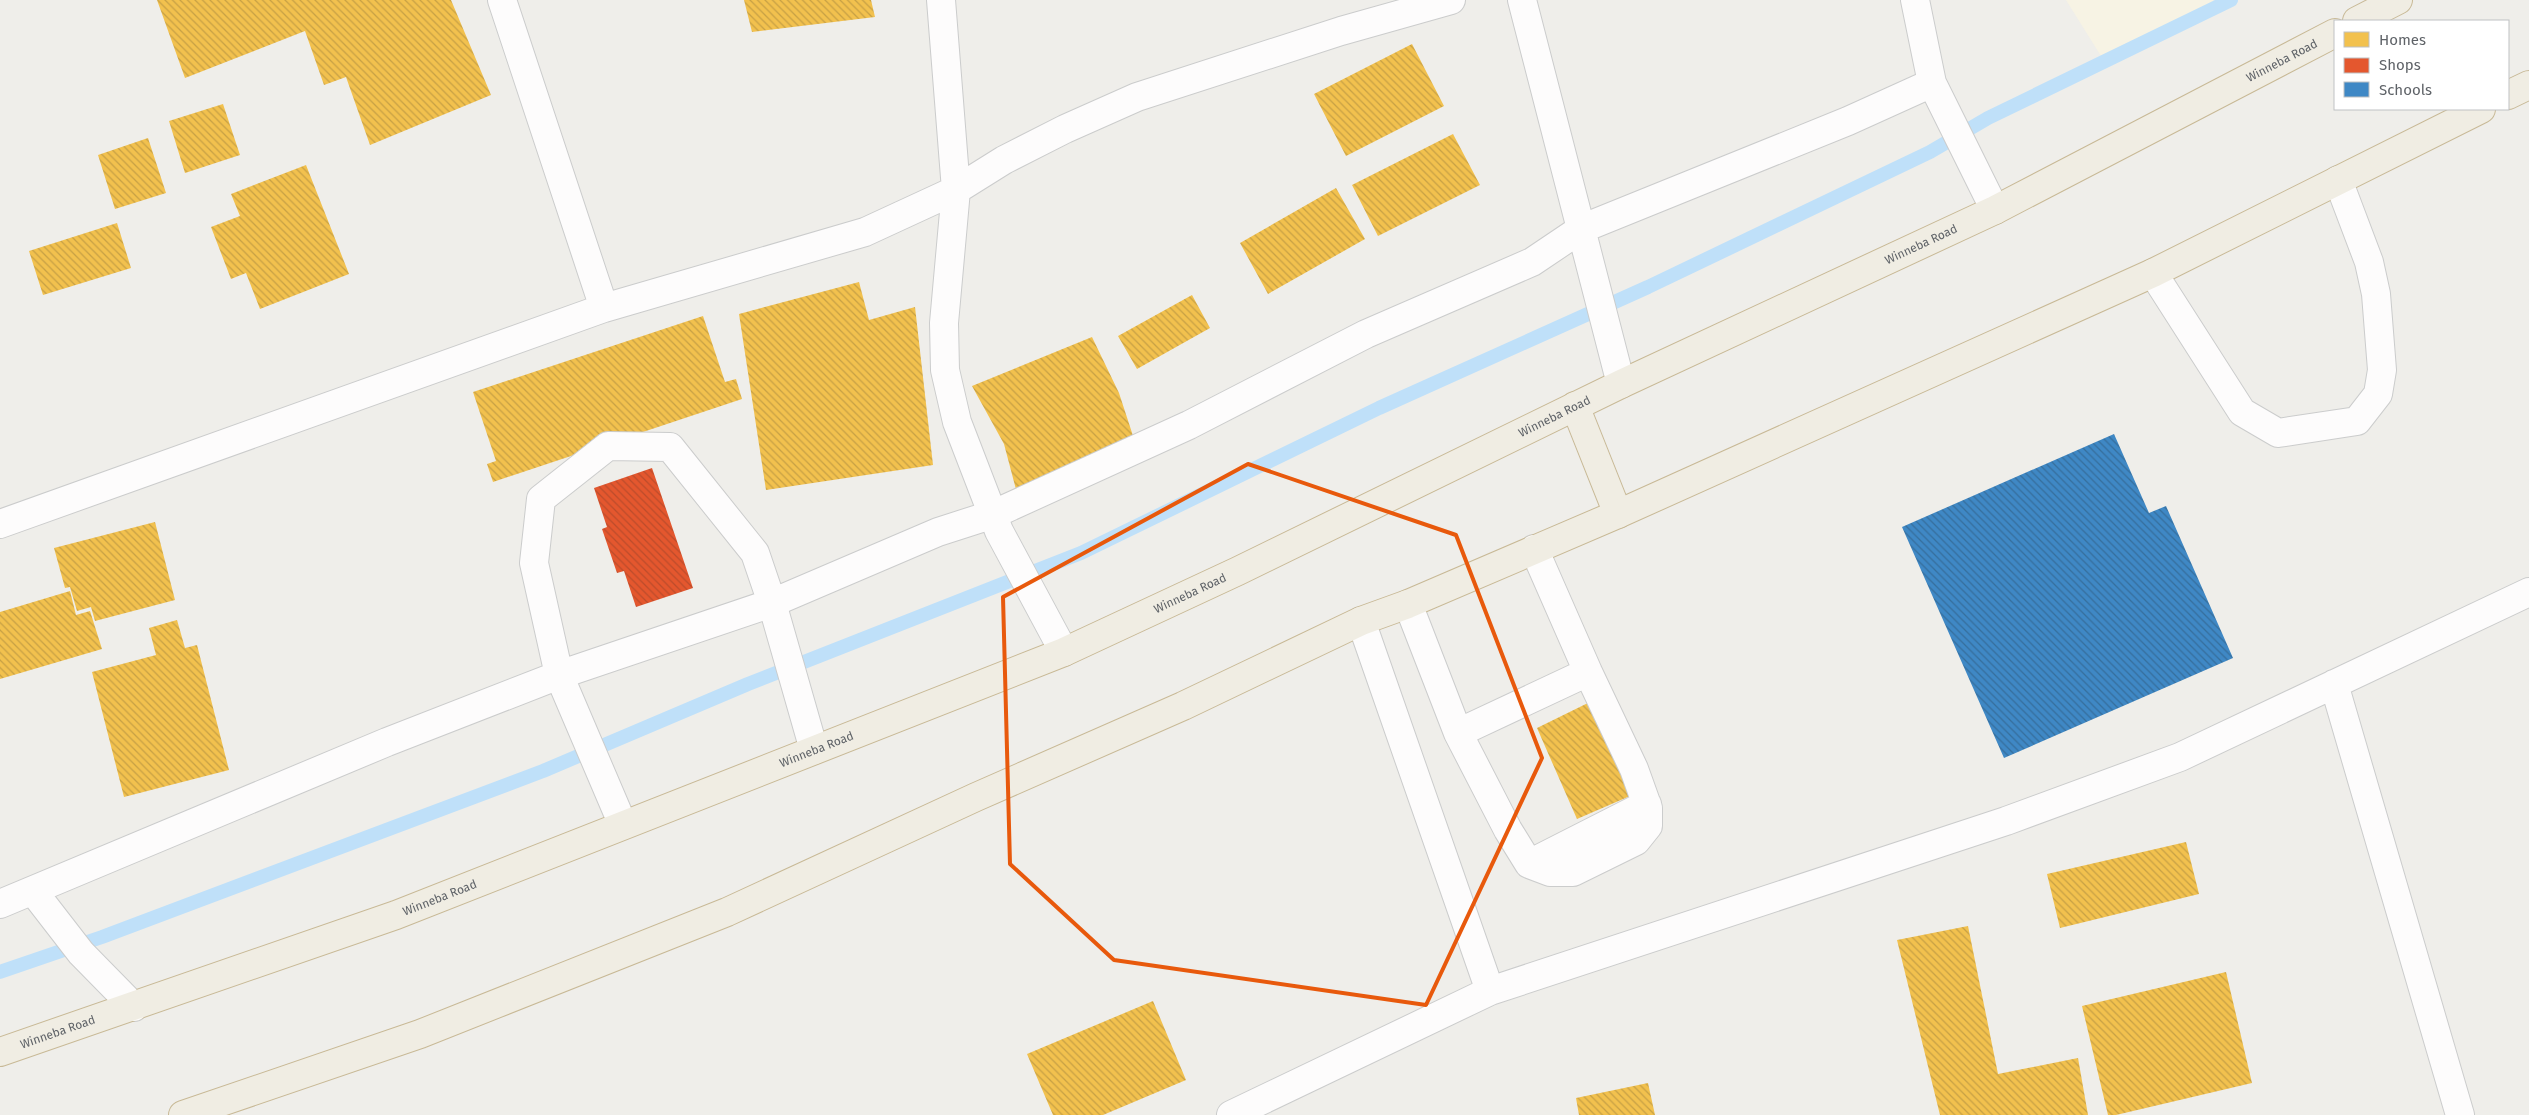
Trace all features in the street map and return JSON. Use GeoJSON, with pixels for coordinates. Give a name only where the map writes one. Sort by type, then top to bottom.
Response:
{"type":"FeatureCollection","features":[{"type":"Feature","properties":{"kind":"highway"},"geometry":{"type":"LineString","coordinates":[[2359,20],[2398,0]]}},
{"type":"Feature","properties":{"kind":"highway","name":"Winneba Road"},"geometry":{"type":"LineString","coordinates":[[0,1052],[134,1007],[396,914],[1064,652],[1238,571],[1621,384],[1994,210],[2334,34]]}},
{"type":"Feature","properties":{"kind":"highway"},"geometry":{"type":"LineString","coordinates":[[2509,95],[2529,85]]}},
{"type":"Feature","properties":{"kind":"highway"},"geometry":{"type":"LineString","coordinates":[[183,1115],[420,1034],[727,912],[976,797],[1184,706],[1361,621],[1408,604],[1618,514],[2153,273],[2479,110]]}},
{"type":"Feature","properties":{"kind":"highway"},"geometry":{"type":"LineString","coordinates":[[1575,406],[1618,514]]}},
{"type":"Feature","properties":{"kind":"street"},"geometry":{"type":"LineString","coordinates":[[502,0],[604,308]]}},
{"type":"Feature","properties":{"kind":"street"},"geometry":{"type":"LineString","coordinates":[[941,0],[956,190],[944,323],[945,370],[957,422],[999,530],[1064,652]]}},
{"type":"Feature","properties":{"kind":"street"},"geometry":{"type":"LineString","coordinates":[[0,524],[604,308],[865,232],[956,190],[1004,160],[1065,128],[1137,97],[1332,34],[1451,0]]}},
{"type":"Feature","properties":{"kind":"street"},"geometry":{"type":"LineString","coordinates":[[1522,0],[1621,384]]}},
{"type":"Feature","properties":{"kind":"street"},"geometry":{"type":"LineString","coordinates":[[1915,0],[1932,83],[1994,210]]}},
{"type":"Feature","properties":{"kind":"street"},"geometry":{"type":"LineString","coordinates":[[0,904],[387,742],[559,675],[772,603],[938,532],[994,514],[1189,425],[1366,334],[1532,262],[1581,229],[1848,121],[1932,83]]}},
{"type":"Feature","properties":{"kind":"street"},"geometry":{"type":"LineString","coordinates":[[2153,273],[2242,412],[2278,433],[2357,421],[2378,394],[2382,370],[2376,294],[2369,262],[2338,180]]}},
{"type":"Feature","properties":{"kind":"street"},"geometry":{"type":"LineString","coordinates":[[623,825],[559,675],[534,562],[541,500],[608,446],[670,447],[755,553],[772,603],[814,750]]}},
{"type":"Feature","properties":{"kind":"street"},"geometry":{"type":"LineString","coordinates":[[1408,604],[1458,733],[1508,830],[1529,864],[1647,804],[1634,768],[1588,672],[1534,549]]}},
{"type":"Feature","properties":{"kind":"street"},"geometry":{"type":"LineString","coordinates":[[1231,1115],[1490,991],[2024,814],[2180,757],[2529,592]]}},
{"type":"Feature","properties":{"kind":"street"},"geometry":{"type":"LineString","coordinates":[[1361,621],[1490,991]]}},
{"type":"Feature","properties":{"kind":"street"},"geometry":{"type":"LineString","coordinates":[[1458,733],[1588,672]]}},
{"type":"Feature","properties":{"kind":"street"},"geometry":{"type":"LineString","coordinates":[[2334,684],[2460,1115]]}},
{"type":"Feature","properties":{"kind":"street"},"geometry":{"type":"LineString","coordinates":[[33,891],[81,953],[134,1007]]}},
{"type":"Feature","properties":{"kind":"highlighted area"},"geometry":{"type":"Polygon","coordinates":[[[1248,464],[1456,535],[1542,758],[1426,1005],[1114,960],[1010,864],[1003,597],[1248,464]]]}},
{"type":"Feature","properties":{"kind":"shaded area"},"geometry":{"type":"Polygon","coordinates":[[[2066,0],[2213,0],[2213,7],[2101,56],[2066,0]]]}},
{"type":"Feature","properties":{"kind":"building: Homes"},"geometry":{"type":"Polygon","coordinates":[[[157,0],[451,0],[491,95],[370,145],[346,77],[324,85],[305,31],[185,78],[157,0]]]}},
{"type":"Feature","properties":{"kind":"building: Homes"},"geometry":{"type":"Polygon","coordinates":[[[744,0],[871,0],[875,17],[752,32],[744,0]]]}},
{"type":"Feature","properties":{"kind":"building: Homes"},"geometry":{"type":"Polygon","coordinates":[[[1412,44],[1444,106],[1346,156],[1314,94],[1412,44]]]}},
{"type":"Feature","properties":{"kind":"building: Homes"},"geometry":{"type":"Polygon","coordinates":[[[223,104],[240,155],[185,173],[169,121],[223,104]]]}},
{"type":"Feature","properties":{"kind":"building: Homes"},"geometry":{"type":"Polygon","coordinates":[[[1453,134],[1480,185],[1378,236],[1352,185],[1453,134]]]}},
{"type":"Feature","properties":{"kind":"building: Homes"},"geometry":{"type":"Polygon","coordinates":[[[148,138],[166,193],[115,209],[98,155],[148,138]]]}},
{"type":"Feature","properties":{"kind":"building: Homes"},"geometry":{"type":"Polygon","coordinates":[[[306,165],[349,274],[260,309],[246,273],[231,279],[211,227],[240,216],[231,194],[306,165]]]}},
{"type":"Feature","properties":{"kind":"building: Homes"},"geometry":{"type":"Polygon","coordinates":[[[1336,188],[1365,239],[1268,294],[1240,243],[1336,188]]]}},
{"type":"Feature","properties":{"kind":"building: Homes"},"geometry":{"type":"Polygon","coordinates":[[[117,223],[131,268],[43,295],[29,251],[117,223]]]}},
{"type":"Feature","properties":{"kind":"building: Homes"},"geometry":{"type":"Polygon","coordinates":[[[859,282],[869,320],[915,307],[933,465],[766,490],[739,314],[859,282]]]}},
{"type":"Feature","properties":{"kind":"building: Homes"},"geometry":{"type":"Polygon","coordinates":[[[1192,295],[1210,328],[1137,369],[1118,336],[1192,295]]]}},
{"type":"Feature","properties":{"kind":"building: Homes"},"geometry":{"type":"Polygon","coordinates":[[[703,316],[725,382],[736,379],[742,399],[493,482],[487,464],[496,461],[473,392],[703,316]]]}},
{"type":"Feature","properties":{"kind":"building: Homes"},"geometry":{"type":"Polygon","coordinates":[[[1092,337],[1119,393],[1135,442],[1018,497],[1004,444],[972,386],[1092,337]]]}},
{"type":"Feature","properties":{"kind":"building: Homes"},"geometry":{"type":"Polygon","coordinates":[[[155,522],[175,600],[95,621],[91,607],[77,611],[70,587],[65,588],[54,548],[155,522]]]}},
{"type":"Feature","properties":{"kind":"building: Homes"},"geometry":{"type":"Polygon","coordinates":[[[70,591],[76,615],[90,611],[102,649],[0,679],[0,612],[70,591]]]}},
{"type":"Feature","properties":{"kind":"building: Homes"},"geometry":{"type":"Polygon","coordinates":[[[177,620],[185,648],[197,645],[229,770],[124,797],[92,672],[156,655],[149,628],[177,620]]]}},
{"type":"Feature","properties":{"kind":"building: Homes"},"geometry":{"type":"Polygon","coordinates":[[[1594,700],[1637,793],[1577,819],[1537,728],[1594,700]]]}},
{"type":"Feature","properties":{"kind":"building: Homes"},"geometry":{"type":"Polygon","coordinates":[[[2186,842],[2199,894],[2060,928],[2047,874],[2186,842]]]}},
{"type":"Feature","properties":{"kind":"building: Homes"},"geometry":{"type":"Polygon","coordinates":[[[1968,926],[1998,1074],[2078,1058],[2088,1115],[1940,1115],[1897,940],[1968,926]]]}},
{"type":"Feature","properties":{"kind":"building: Homes"},"geometry":{"type":"Polygon","coordinates":[[[2226,972],[2252,1083],[2116,1115],[2108,1115],[2082,1006],[2226,972]]]}},
{"type":"Feature","properties":{"kind":"building: Homes"},"geometry":{"type":"Polygon","coordinates":[[[1153,1001],[1186,1080],[1103,1115],[1053,1115],[1027,1054],[1153,1001]]]}},
{"type":"Feature","properties":{"kind":"building: Homes"},"geometry":{"type":"Polygon","coordinates":[[[1648,1083],[1655,1115],[1579,1115],[1576,1098],[1648,1083]]]}},
{"type":"Feature","properties":{"kind":"building: Shops"},"geometry":{"type":"Polygon","coordinates":[[[652,468],[693,588],[636,607],[624,571],[617,573],[602,529],[607,527],[594,488],[652,468]]]}},
{"type":"Feature","properties":{"kind":"building: Schools"},"geometry":{"type":"Polygon","coordinates":[[[2114,434],[2149,513],[2166,506],[2233,658],[2004,758],[1902,527],[2114,434]]]}},
{"type":"Feature","properties":{"kind":"waterway"},"geometry":{"type":"LineString","coordinates":[[0,972],[102,937],[543,771],[748,684],[1081,553],[1379,408],[1648,287],[1930,152],[1988,118],[2231,0]]}}]}
